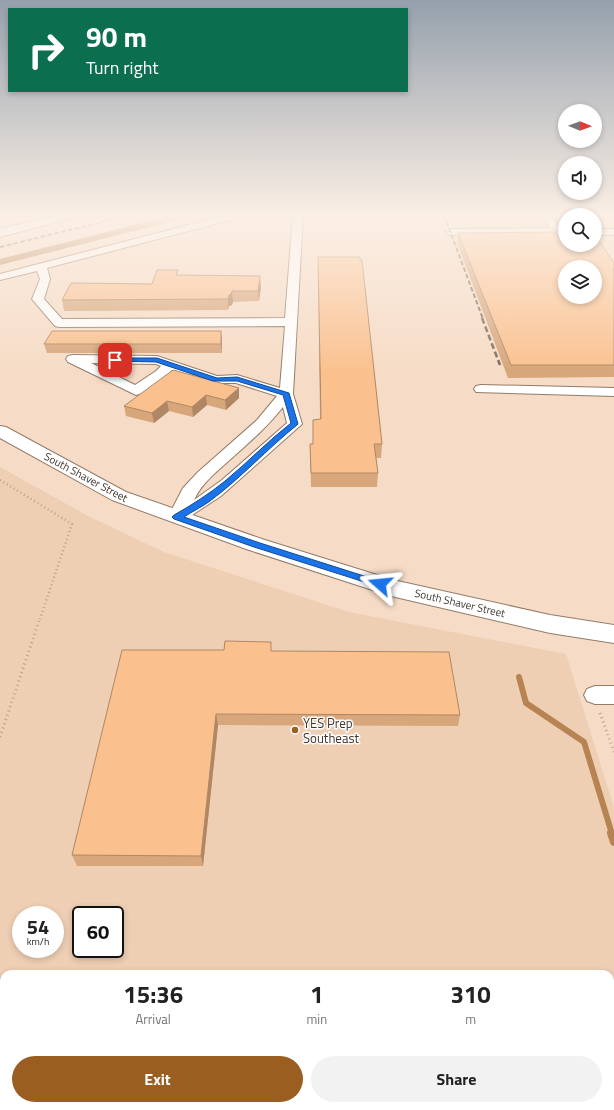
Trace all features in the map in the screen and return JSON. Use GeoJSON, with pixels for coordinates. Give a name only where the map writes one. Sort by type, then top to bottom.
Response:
{"type":"FeatureCollection","features":[{"type":"Feature","properties":{"kind":"main road","name":"South Shaver Street"},"geometry":{"type":"LineString","coordinates":[[0,431],[119,496],[257,545],[391,588],[550,624],[614,634]]}},
{"type":"Feature","properties":{"kind":"lane"},"geometry":{"type":"LineString","coordinates":[[0,277],[41,267],[45,279],[38,300],[59,324],[290,322]]}},
{"type":"Feature","properties":{"kind":"lane"},"geometry":{"type":"LineString","coordinates":[[177,517],[206,500],[228,482],[268,444],[295,424],[286,394],[294,267]]}},
{"type":"Feature","properties":{"kind":"lane"},"geometry":{"type":"LineString","coordinates":[[170,364],[161,374],[136,390],[74,360],[157,360],[170,364],[216,380],[237,379],[286,394]]}},
{"type":"Feature","properties":{"kind":"lane"},"geometry":{"type":"LineString","coordinates":[[481,389],[614,392]]}},
{"type":"Feature","properties":{"kind":"lane"},"geometry":{"type":"LineString","coordinates":[[177,517],[189,492],[204,475],[262,423],[286,394]]}},
{"type":"Feature","properties":{"kind":"lane"},"geometry":{"type":"LineString","coordinates":[[245,438],[268,444]]}},
{"type":"Feature","properties":{"kind":"lane"},"geometry":{"type":"LineString","coordinates":[[204,475],[228,482]]}},
{"type":"Feature","properties":{"kind":"path"},"geometry":{"type":"LineString","coordinates":[[0,480],[72,524],[0,737]]}},
{"type":"Feature","properties":{"kind":"path"},"geometry":{"type":"LineString","coordinates":[[604,695],[614,752]]}},
{"type":"Feature","properties":{"kind":"shaded area","name":"YES Prep Southeast"},"geometry":{"type":"Polygon","coordinates":[[[0,467],[88,516],[164,552],[349,612],[566,654],[614,807],[614,970],[0,970],[0,467]]]}},
{"type":"Feature","properties":{"kind":"building"},"geometry":{"type":"Polygon","coordinates":[[[318,267],[363,267],[382,444],[374,444],[378,473],[311,473],[310,444],[313,444],[313,420],[321,419],[318,267]]]}},
{"type":"Feature","properties":{"kind":"building"},"geometry":{"type":"Polygon","coordinates":[[[472,267],[558,267],[558,304],[602,304],[602,267],[614,267],[614,365],[511,365],[472,267]]]}},
{"type":"Feature","properties":{"kind":"building"},"geometry":{"type":"Polygon","coordinates":[[[157,270],[178,270],[176,275],[260,276],[258,291],[232,291],[228,299],[62,300],[71,283],[152,284],[157,270]]]}},
{"type":"Feature","properties":{"kind":"building"},"geometry":{"type":"Polygon","coordinates":[[[52,331],[221,331],[221,344],[44,344],[52,331]]]}},
{"type":"Feature","properties":{"kind":"building"},"geometry":{"type":"Polygon","coordinates":[[[173,370],[239,388],[225,400],[206,395],[192,407],[167,401],[152,413],[124,406],[173,370]]]}},
{"type":"Feature","properties":{"kind":"building"},"geometry":{"type":"Polygon","coordinates":[[[225,641],[271,642],[271,651],[449,652],[460,715],[216,714],[201,856],[72,855],[122,650],[224,650],[225,641]]]}},
{"type":"Feature","properties":{"kind":"waterway"},"geometry":{"type":"LineString","coordinates":[[519,677],[526,703],[584,742],[612,834]]}},
{"type":"Feature","properties":{"kind":"waterway"},"geometry":{"type":"LineString","coordinates":[[611,833],[614,842]]}},
{"type":"Feature","properties":{"kind":"railway"},"geometry":{"type":"LineString","coordinates":[[463,267],[483,319]]}},
{"type":"Feature","properties":{"kind":"railway"},"geometry":{"type":"LineString","coordinates":[[482,318],[500,365]]}},
{"type":"Feature","properties":{"kind":"place","name":"YES Prep Southeast"},"geometry":{"type":"Point","coordinates":[295,730]}},
{"type":"Feature","properties":{"kind":"route"},"geometry":{"type":"LineString","coordinates":[[115,360],[157,360],[216,380],[237,379],[286,394],[295,424],[268,444],[228,482],[206,500],[177,517],[257,545],[380,584]]}}]}
